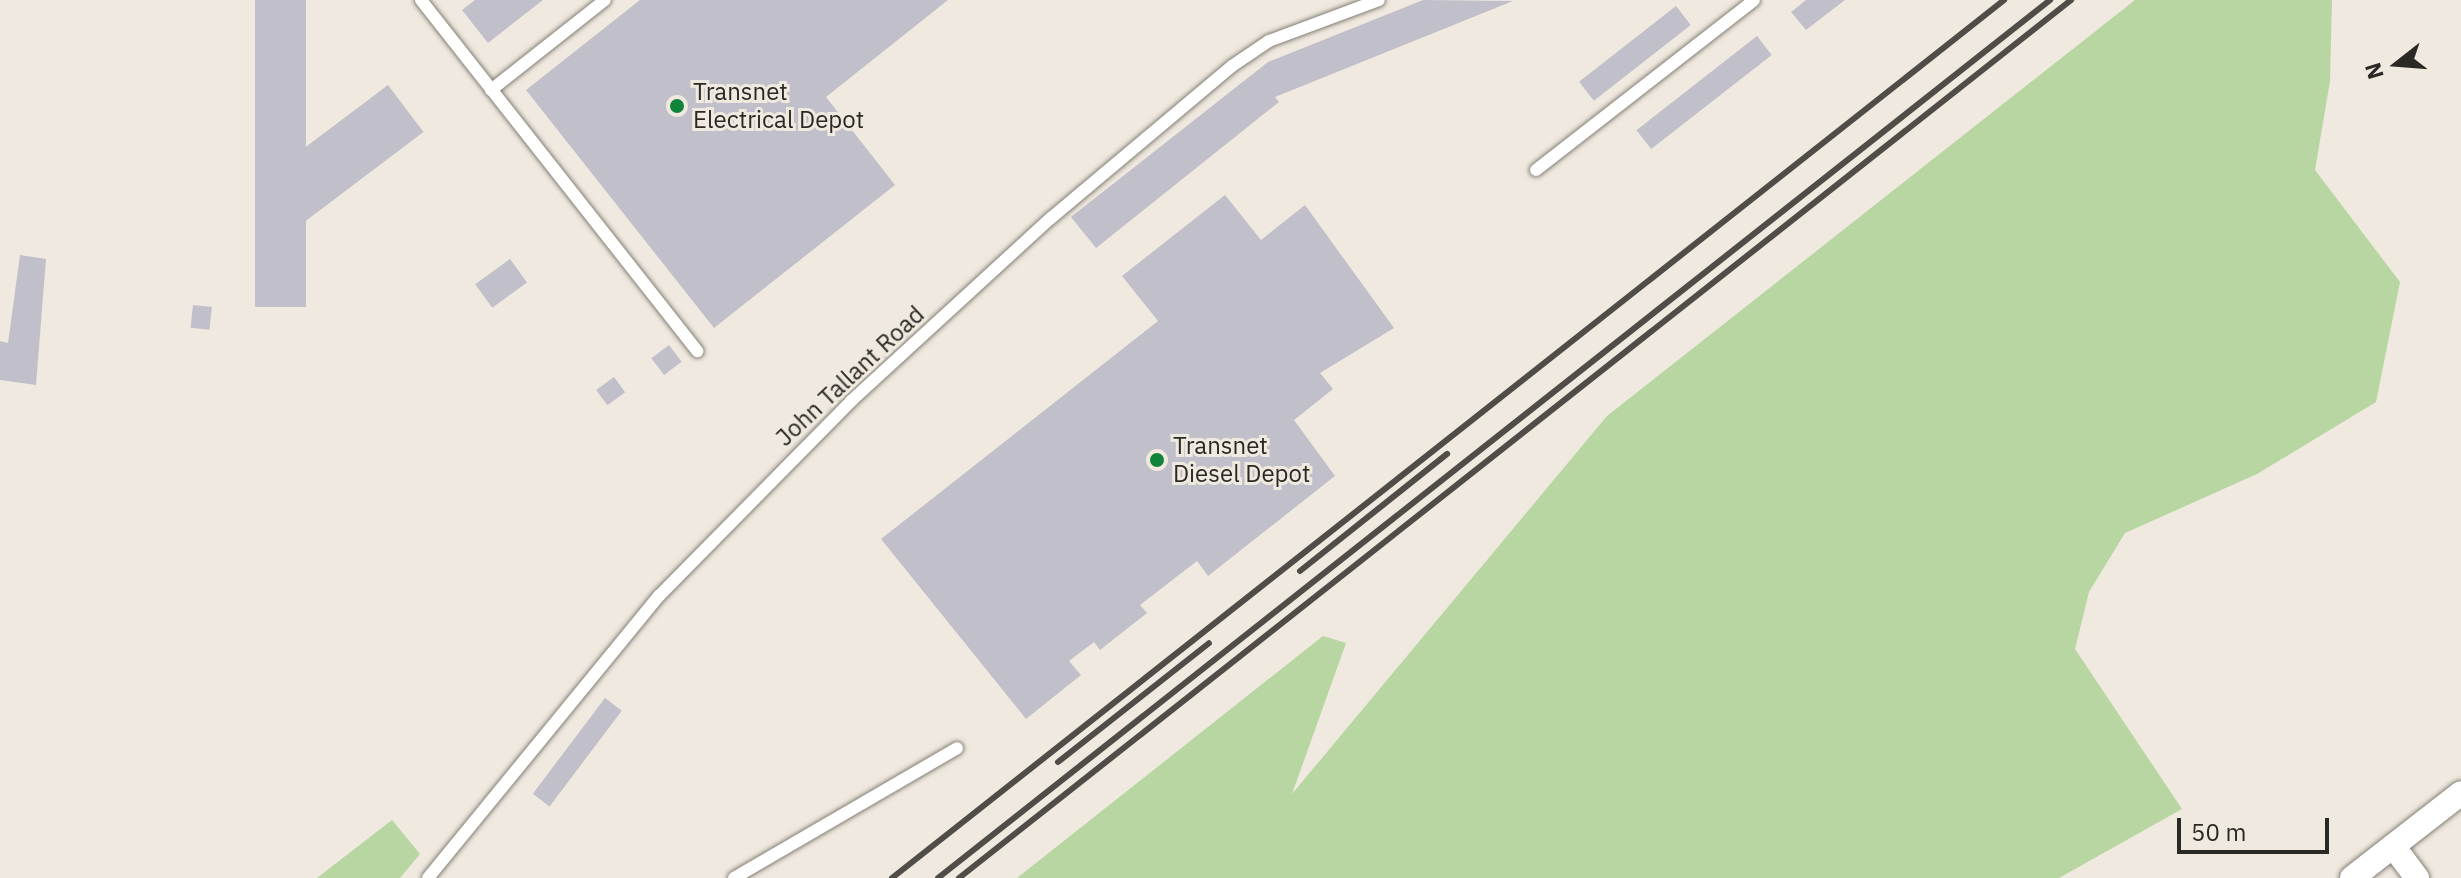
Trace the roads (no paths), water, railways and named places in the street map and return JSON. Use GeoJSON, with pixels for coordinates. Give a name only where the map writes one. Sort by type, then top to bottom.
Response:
{"type":"FeatureCollection","features":[{"type":"Feature","properties":{"kind":"street"},"geometry":{"type":"LineString","coordinates":[[2352,878],[2461,793]]}},
{"type":"Feature","properties":{"kind":"street"},"geometry":{"type":"LineString","coordinates":[[2393,846],[2417,878]]}},
{"type":"Feature","properties":{"kind":"lane"},"geometry":{"type":"LineString","coordinates":[[421,0],[697,351]]}},
{"type":"Feature","properties":{"kind":"lane"},"geometry":{"type":"LineString","coordinates":[[491,90],[605,0]]}},
{"type":"Feature","properties":{"kind":"lane","name":"John Tallant Road"},"geometry":{"type":"LineString","coordinates":[[428,878],[659,596],[851,401],[1051,218],[1232,66],[1269,41],[1379,0]]}},
{"type":"Feature","properties":{"kind":"lane"},"geometry":{"type":"LineString","coordinates":[[1536,170],[1754,0]]}},
{"type":"Feature","properties":{"kind":"lane"},"geometry":{"type":"LineString","coordinates":[[734,878],[957,748]]}},
{"type":"Feature","properties":{"kind":"railway"},"geometry":{"type":"LineString","coordinates":[[892,878],[2004,0]]}},
{"type":"Feature","properties":{"kind":"railway"},"geometry":{"type":"LineString","coordinates":[[938,878],[2050,0]]}},
{"type":"Feature","properties":{"kind":"railway"},"geometry":{"type":"LineString","coordinates":[[959,878],[2071,0]]}},
{"type":"Feature","properties":{"kind":"railway"},"geometry":{"type":"LineString","coordinates":[[1300,571],[1447,454]]}},
{"type":"Feature","properties":{"kind":"railway"},"geometry":{"type":"LineString","coordinates":[[1058,762],[1209,643]]}},
{"type":"Feature","properties":{"kind":"place","name":"Transnet Electrical Depot"},"geometry":{"type":"Point","coordinates":[677,106]}},
{"type":"Feature","properties":{"kind":"place","name":"Transnet Diesel Depot"},"geometry":{"type":"Point","coordinates":[1157,460]}}]}
